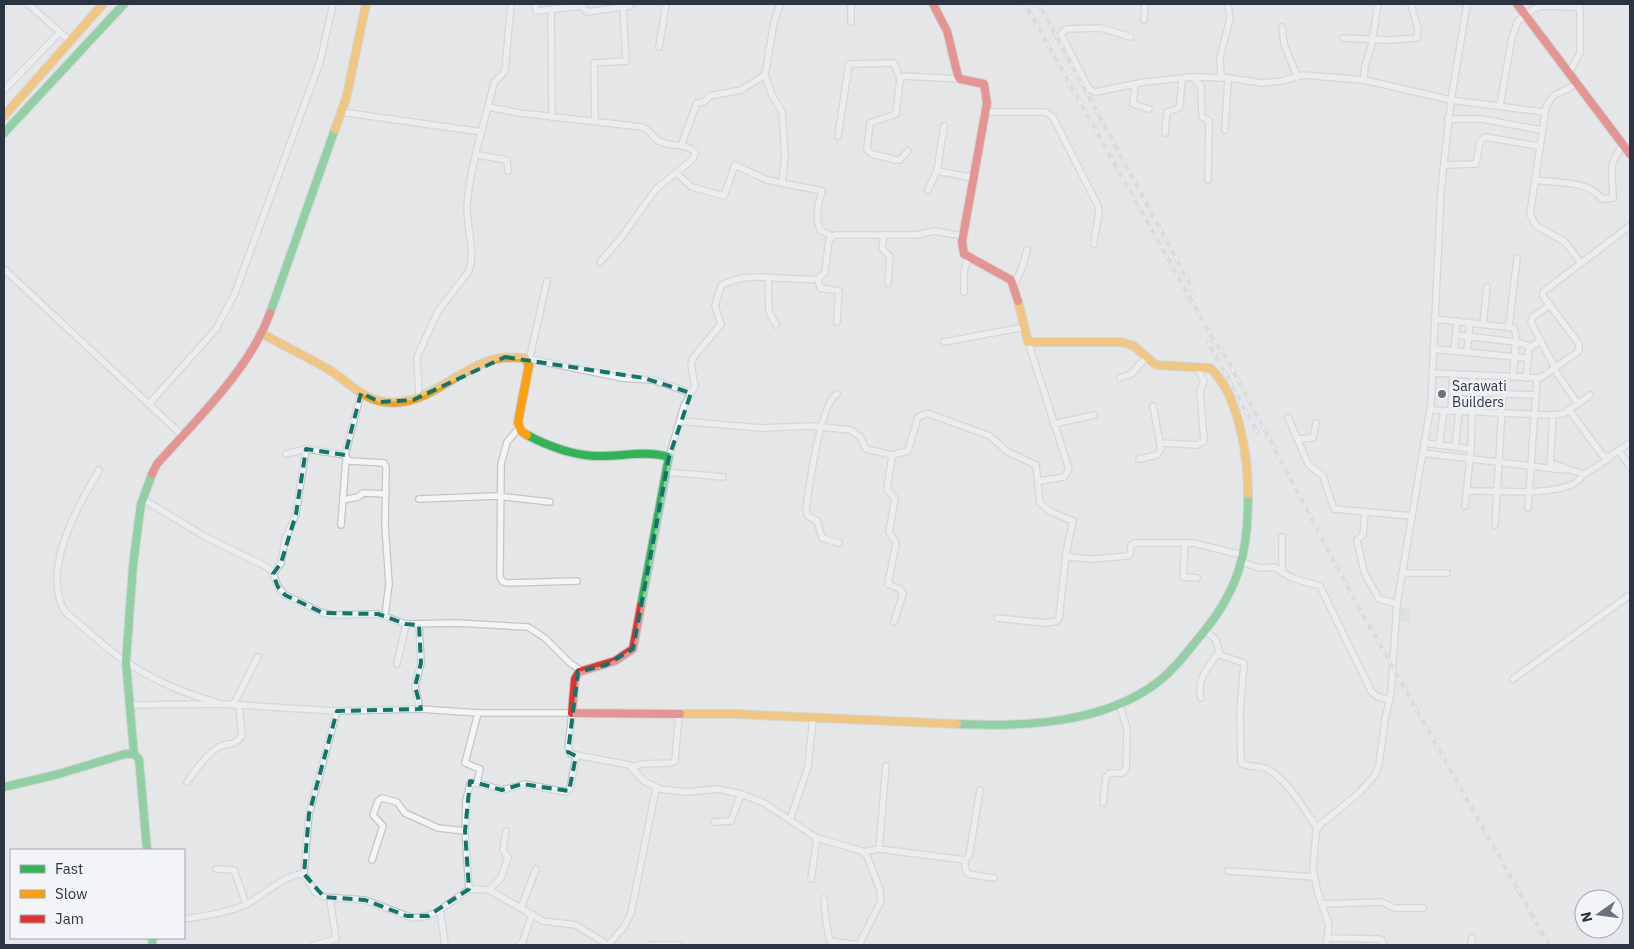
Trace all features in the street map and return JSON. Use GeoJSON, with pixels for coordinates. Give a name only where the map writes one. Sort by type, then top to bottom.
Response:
{"type":"FeatureCollection","features":[{"type":"Feature","properties":{"kind":"street"},"geometry":{"type":"LineString","coordinates":[[28,4],[70,41]]}},
{"type":"Feature","properties":{"kind":"street"},"geometry":{"type":"LineString","coordinates":[[4,116],[103,4]]}},
{"type":"Feature","properties":{"kind":"street"},"geometry":{"type":"LineString","coordinates":[[4,133],[124,4]]}},
{"type":"Feature","properties":{"kind":"street"},"geometry":{"type":"LineString","coordinates":[[149,404],[216,329],[235,293],[320,62],[333,4]]}},
{"type":"Feature","properties":{"kind":"street"},"geometry":{"type":"LineString","coordinates":[[148,849],[139,759],[134,754],[126,662],[133,565],[143,499],[157,464],[227,384],[261,333],[341,112],[366,4]]}},
{"type":"Feature","properties":{"kind":"street"},"geometry":{"type":"LineString","coordinates":[[419,398],[417,357],[438,311],[469,271],[472,263],[467,205],[488,107],[496,80],[505,71],[511,4]]}},
{"type":"Feature","properties":{"kind":"street"},"geometry":{"type":"LineString","coordinates":[[535,4],[536,11],[582,5],[587,12],[627,6],[626,61],[594,63],[595,121]]}},
{"type":"Feature","properties":{"kind":"street"},"geometry":{"type":"LineString","coordinates":[[659,47],[666,4]]}},
{"type":"Feature","properties":{"kind":"street"},"geometry":{"type":"LineString","coordinates":[[780,4],[774,22],[764,75],[782,112],[785,162],[782,181]]}},
{"type":"Feature","properties":{"kind":"street"},"geometry":{"type":"LineString","coordinates":[[851,22],[852,4]]}},
{"type":"Feature","properties":{"kind":"street"},"geometry":{"type":"LineString","coordinates":[[933,4],[947,31],[960,79]]}},
{"type":"Feature","properties":{"kind":"street"},"geometry":{"type":"LineString","coordinates":[[1144,4],[1144,20]]}},
{"type":"Feature","properties":{"kind":"street"},"geometry":{"type":"LineString","coordinates":[[1221,78],[1220,57],[1230,19],[1228,4]]}},
{"type":"Feature","properties":{"kind":"street"},"geometry":{"type":"LineString","coordinates":[[1364,80],[1365,66],[1378,4]]}},
{"type":"Feature","properties":{"kind":"street"},"geometry":{"type":"LineString","coordinates":[[1343,38],[1412,39],[1418,37],[1411,4]]}},
{"type":"Feature","properties":{"kind":"street"},"geometry":{"type":"LineString","coordinates":[[1326,945],[1329,925],[1314,877],[1314,839],[1317,828],[1359,793],[1376,775],[1380,764],[1392,687],[1397,604],[1410,516],[1430,410],[1434,319],[1448,119],[1467,4]]}},
{"type":"Feature","properties":{"kind":"street"},"geometry":{"type":"LineString","coordinates":[[1517,4],[1630,154]]}},
{"type":"Feature","properties":{"kind":"street"},"geometry":{"type":"LineString","coordinates":[[1500,105],[1515,26],[1532,10],[1548,4],[1580,6],[1580,53],[1569,73]]}},
{"type":"Feature","properties":{"kind":"street"},"geometry":{"type":"LineString","coordinates":[[551,10],[552,116]]}},
{"type":"Feature","properties":{"kind":"street"},"geometry":{"type":"LineString","coordinates":[[1282,27],[1284,44],[1297,76]]}},
{"type":"Feature","properties":{"kind":"street"},"geometry":{"type":"LineString","coordinates":[[1130,37],[1095,28],[1066,29],[1061,34],[1092,92],[1135,84],[1192,77],[1228,78],[1263,83],[1282,81],[1297,76],[1364,80],[1450,100],[1544,112]]}},
{"type":"Feature","properties":{"kind":"street"},"geometry":{"type":"LineString","coordinates":[[4,90],[60,32]]}},
{"type":"Feature","properties":{"kind":"street"},"geometry":{"type":"LineString","coordinates":[[838,136],[849,64],[894,63],[900,78],[896,114],[870,123],[867,149],[872,154],[896,160],[900,160],[908,151]]}},
{"type":"Feature","properties":{"kind":"street"},"geometry":{"type":"LineString","coordinates":[[681,146],[697,103],[704,102],[710,96],[741,90],[764,75]]}},
{"type":"Feature","properties":{"kind":"street"},"geometry":{"type":"LineString","coordinates":[[900,78],[904,76],[960,79],[984,84],[987,96],[986,112],[962,248],[964,254],[968,257],[1000,274],[1014,284],[1028,342],[1069,469],[1064,476],[1039,481]]}},
{"type":"Feature","properties":{"kind":"street"},"geometry":{"type":"LineString","coordinates":[[1192,77],[1201,86],[1202,117],[1210,121],[1208,180]]}},
{"type":"Feature","properties":{"kind":"street"},"geometry":{"type":"LineString","coordinates":[[1165,133],[1167,112],[1179,108],[1182,78]]}},
{"type":"Feature","properties":{"kind":"street"},"geometry":{"type":"LineString","coordinates":[[1225,130],[1228,78]]}},
{"type":"Feature","properties":{"kind":"street"},"geometry":{"type":"LineString","coordinates":[[1135,84],[1133,104],[1149,109]]}},
{"type":"Feature","properties":{"kind":"street"},"geometry":{"type":"LineString","coordinates":[[1577,84],[1553,96],[1544,112],[1530,214],[1536,226],[1564,241],[1581,262]]}},
{"type":"Feature","properties":{"kind":"street"},"geometry":{"type":"LineString","coordinates":[[488,107],[642,127],[647,129],[662,143],[693,149],[696,156],[656,189],[622,238],[600,262]]}},
{"type":"Feature","properties":{"kind":"street"},"geometry":{"type":"LineString","coordinates":[[341,112],[482,132]]}},
{"type":"Feature","properties":{"kind":"street"},"geometry":{"type":"LineString","coordinates":[[986,112],[1045,112],[1054,117],[1098,206],[1099,215],[1095,227],[1094,244]]}},
{"type":"Feature","properties":{"kind":"street"},"geometry":{"type":"LineString","coordinates":[[1448,119],[1482,119],[1541,130]]}},
{"type":"Feature","properties":{"kind":"street"},"geometry":{"type":"LineString","coordinates":[[928,190],[937,171],[944,126]]}},
{"type":"Feature","properties":{"kind":"street"},"geometry":{"type":"LineString","coordinates":[[1444,165],[1476,164],[1480,142],[1485,137],[1538,146]]}},
{"type":"Feature","properties":{"kind":"street"},"geometry":{"type":"LineString","coordinates":[[1534,180],[1581,186],[1592,189],[1602,199],[1613,198],[1610,171],[1612,160],[1623,144]]}},
{"type":"Feature","properties":{"kind":"street"},"geometry":{"type":"LineString","coordinates":[[477,155],[507,160],[508,171]]}},
{"type":"Feature","properties":{"kind":"street"},"geometry":{"type":"LineString","coordinates":[[676,173],[692,186],[724,196],[735,165],[767,180],[782,181],[822,191],[816,213],[818,226],[820,230],[832,236],[916,236],[941,232],[963,236]]}},
{"type":"Feature","properties":{"kind":"street"},"geometry":{"type":"LineString","coordinates":[[937,171],[974,178]]}},
{"type":"Feature","properties":{"kind":"street"},"geometry":{"type":"LineString","coordinates":[[1432,373],[1537,378],[1546,375],[1579,351],[1580,348],[1543,296],[1543,292],[1630,226]]}},
{"type":"Feature","properties":{"kind":"street"},"geometry":{"type":"LineString","coordinates":[[884,235],[882,248],[890,257],[888,283]]}},
{"type":"Feature","properties":{"kind":"street"},"geometry":{"type":"LineString","coordinates":[[832,236],[825,272],[818,278],[768,277],[730,282],[721,286],[715,306],[721,324],[692,358],[691,365],[696,381],[684,406],[669,457],[668,472],[633,649],[628,654],[606,665],[582,671],[575,679],[568,751],[576,756],[622,763],[632,767],[644,781],[656,788],[686,792],[718,789],[741,794],[764,803],[817,838],[863,852],[879,849],[965,860]]}},
{"type":"Feature","properties":{"kind":"street"},"geometry":{"type":"LineString","coordinates":[[1014,284],[1022,268],[1027,250]]}},
{"type":"Feature","properties":{"kind":"street"},"geometry":{"type":"LineString","coordinates":[[964,292],[964,272],[968,257]]}},
{"type":"Feature","properties":{"kind":"street"},"geometry":{"type":"LineString","coordinates":[[1509,326],[1517,258]]}},
{"type":"Feature","properties":{"kind":"street"},"geometry":{"type":"LineString","coordinates":[[4,269],[183,436]]}},
{"type":"Feature","properties":{"kind":"street"},"geometry":{"type":"LineString","coordinates":[[768,277],[769,311],[776,325]]}},
{"type":"Feature","properties":{"kind":"street"},"geometry":{"type":"LineString","coordinates":[[818,278],[820,288],[839,291],[837,322]]}},
{"type":"Feature","properties":{"kind":"street"},"geometry":{"type":"LineString","coordinates":[[547,281],[529,360],[519,428],[507,442],[503,452],[500,570],[503,582],[577,581]]}},
{"type":"Feature","properties":{"kind":"street"},"geometry":{"type":"LineString","coordinates":[[1484,324],[1487,287]]}},
{"type":"Feature","properties":{"kind":"street"},"geometry":{"type":"LineString","coordinates":[[1550,305],[1532,319],[1532,326],[1554,368],[1578,404]]}},
{"type":"Feature","properties":{"kind":"street"},"geometry":{"type":"LineString","coordinates":[[1434,319],[1509,326],[1516,331],[1513,377]]}},
{"type":"Feature","properties":{"kind":"street"},"geometry":{"type":"LineString","coordinates":[[1454,351],[1457,321]]}},
{"type":"Feature","properties":{"kind":"street"},"geometry":{"type":"LineString","coordinates":[[1467,352],[1470,322]]}},
{"type":"Feature","properties":{"kind":"street"},"geometry":{"type":"LineString","coordinates":[[944,342],[1025,327]]}},
{"type":"Feature","properties":{"kind":"street"},"geometry":{"type":"LineString","coordinates":[[261,333],[333,372],[362,393],[380,402],[405,402],[419,398],[490,361],[519,356],[529,360],[622,378],[644,378],[691,393]]}},
{"type":"Feature","properties":{"kind":"street"},"geometry":{"type":"LineString","coordinates":[[1456,335],[1516,342],[1530,346]]}},
{"type":"Feature","properties":{"kind":"street"},"geometry":{"type":"LineString","coordinates":[[1526,378],[1530,346],[1540,340]]}},
{"type":"Feature","properties":{"kind":"street"},"geometry":{"type":"LineString","coordinates":[[130,705],[223,704],[337,711],[420,709],[478,713],[679,714],[941,724],[1026,724],[1079,717],[1119,703],[1144,692],[1162,678],[1180,661],[1221,611],[1241,559],[1247,523],[1248,473],[1241,436],[1220,378],[1210,368],[1156,365],[1150,363],[1142,350],[1122,342],[1028,342]]}},
{"type":"Feature","properties":{"kind":"street"},"geometry":{"type":"LineString","coordinates":[[1433,349],[1527,358]]}},
{"type":"Feature","properties":{"kind":"street"},"geometry":{"type":"LineString","coordinates":[[1120,378],[1131,374],[1146,358]]}},
{"type":"Feature","properties":{"kind":"street"},"geometry":{"type":"LineString","coordinates":[[1160,443],[1196,445],[1204,441],[1200,394],[1204,381],[1197,367]]}},
{"type":"Feature","properties":{"kind":"street"},"geometry":{"type":"LineString","coordinates":[[1439,445],[1452,392],[1453,374]]}},
{"type":"Feature","properties":{"kind":"street"},"geometry":{"type":"LineString","coordinates":[[1466,506],[1471,449],[1473,374]]}},
{"type":"Feature","properties":{"kind":"street"},"geometry":{"type":"LineString","coordinates":[[1495,525],[1504,376]]}},
{"type":"Feature","properties":{"kind":"street"},"geometry":{"type":"LineString","coordinates":[[1528,508],[1537,378]]}},
{"type":"Feature","properties":{"kind":"street"},"geometry":{"type":"LineString","coordinates":[[1452,392],[1536,395]]}},
{"type":"Feature","properties":{"kind":"street"},"geometry":{"type":"LineString","coordinates":[[341,525],[346,457],[362,393]]}},
{"type":"Feature","properties":{"kind":"street"},"geometry":{"type":"LineString","coordinates":[[837,394],[829,401],[821,428],[806,513],[817,521],[822,538],[839,543]]}},
{"type":"Feature","properties":{"kind":"street"},"geometry":{"type":"LineString","coordinates":[[1430,410],[1553,415],[1569,410],[1590,395]]}},
{"type":"Feature","properties":{"kind":"street"},"geometry":{"type":"LineString","coordinates":[[1138,459],[1157,455],[1161,449],[1153,406]]}},
{"type":"Feature","properties":{"kind":"street"},"geometry":{"type":"LineString","coordinates":[[1467,492],[1498,490],[1530,491],[1567,486],[1574,484],[1583,474],[1609,458],[1600,453],[1569,410]]}},
{"type":"Feature","properties":{"kind":"street"},"geometry":{"type":"LineString","coordinates":[[1454,447],[1459,411]]}},
{"type":"Feature","properties":{"kind":"street"},"geometry":{"type":"LineString","coordinates":[[680,421],[761,428],[852,430],[860,437],[866,449],[892,455],[908,451],[918,416],[927,413],[990,436],[1008,452],[1034,462],[1039,481],[1037,494],[1040,503],[1051,512],[1074,521],[1066,555],[1059,618],[1057,621],[1046,623],[997,618]]}},
{"type":"Feature","properties":{"kind":"street"},"geometry":{"type":"LineString","coordinates":[[1054,424],[1094,415]]}},
{"type":"Feature","properties":{"kind":"street"},"geometry":{"type":"LineString","coordinates":[[1551,466],[1553,415]]}},
{"type":"Feature","properties":{"kind":"street"},"geometry":{"type":"LineString","coordinates":[[1288,417],[1310,466],[1323,476],[1334,509],[1410,516]]}},
{"type":"Feature","properties":{"kind":"street"},"geometry":{"type":"LineString","coordinates":[[1298,439],[1313,438],[1316,423]]}},
{"type":"Feature","properties":{"kind":"street"},"geometry":{"type":"LineString","coordinates":[[519,428],[545,443],[588,456],[655,453],[669,457]]}},
{"type":"Feature","properties":{"kind":"street"},"geometry":{"type":"LineString","coordinates":[[1424,443],[1471,449]]}},
{"type":"Feature","properties":{"kind":"street"},"geometry":{"type":"LineString","coordinates":[[1606,457],[1630,443]]}},
{"type":"Feature","properties":{"kind":"street"},"geometry":{"type":"LineString","coordinates":[[273,574],[281,563],[285,540],[296,514],[306,449]]}},
{"type":"Feature","properties":{"kind":"street"},"geometry":{"type":"LineString","coordinates":[[286,454],[306,449],[346,457],[352,462],[384,463],[386,467],[385,525],[389,584],[385,615]]}},
{"type":"Feature","properties":{"kind":"street"},"geometry":{"type":"LineString","coordinates":[[1619,451],[1630,467]]}},
{"type":"Feature","properties":{"kind":"street"},"geometry":{"type":"LineString","coordinates":[[1422,453],[1551,466],[1583,474]]}},
{"type":"Feature","properties":{"kind":"street"},"geometry":{"type":"LineString","coordinates":[[892,455],[887,490],[895,498],[889,532],[896,543],[888,584],[900,589],[903,594],[894,622]]}},
{"type":"Feature","properties":{"kind":"street"},"geometry":{"type":"LineString","coordinates":[[1551,466],[1564,470]]}},
{"type":"Feature","properties":{"kind":"street"},"geometry":{"type":"LineString","coordinates":[[99,470],[78,506],[60,562],[58,594],[65,612],[126,662],[198,697],[223,704]]}},
{"type":"Feature","properties":{"kind":"street"},"geometry":{"type":"LineString","coordinates":[[668,472],[723,477]]}},
{"type":"Feature","properties":{"kind":"street"},"geometry":{"type":"LineString","coordinates":[[343,500],[358,497],[362,493],[386,494]]}},
{"type":"Feature","properties":{"kind":"street"},"geometry":{"type":"LineString","coordinates":[[419,499],[501,497],[550,502]]}},
{"type":"Feature","properties":{"kind":"street"},"geometry":{"type":"LineString","coordinates":[[143,499],[204,536],[265,566],[273,574],[278,587],[285,595],[323,613],[334,615],[385,615],[406,624],[456,623],[528,627],[545,638],[582,671]]}},
{"type":"Feature","properties":{"kind":"street"},"geometry":{"type":"LineString","coordinates":[[1365,513],[1363,535],[1357,540],[1364,572],[1379,600],[1397,604]]}},
{"type":"Feature","properties":{"kind":"street"},"geometry":{"type":"LineString","coordinates":[[1282,537],[1282,573]]}},
{"type":"Feature","properties":{"kind":"street"},"geometry":{"type":"LineString","coordinates":[[1184,543],[1183,577],[1198,578]]}},
{"type":"Feature","properties":{"kind":"street"},"geometry":{"type":"LineString","coordinates":[[1066,555],[1086,559],[1104,559],[1129,556],[1132,544],[1184,543],[1241,559],[1260,568],[1271,566],[1282,573],[1320,586],[1371,691],[1378,697],[1389,700]]}},
{"type":"Feature","properties":{"kind":"street"},"geometry":{"type":"LineString","coordinates":[[1402,573],[1446,573]]}},
{"type":"Feature","properties":{"kind":"street"},"geometry":{"type":"LineString","coordinates":[[1513,679],[1630,594]]}},
{"type":"Feature","properties":{"kind":"street"},"geometry":{"type":"LineString","coordinates":[[397,664],[406,624]]}},
{"type":"Feature","properties":{"kind":"street"},"geometry":{"type":"LineString","coordinates":[[419,624],[421,663],[415,686],[420,709]]}},
{"type":"Feature","properties":{"kind":"street"},"geometry":{"type":"LineString","coordinates":[[1205,630],[1216,640],[1218,652],[1222,656],[1244,663],[1240,710],[1241,764],[1260,766],[1270,771],[1300,801],[1317,828]]}},
{"type":"Feature","properties":{"kind":"street"},"geometry":{"type":"LineString","coordinates":[[1201,698],[1199,690],[1200,680],[1218,652]]}},
{"type":"Feature","properties":{"kind":"street"},"geometry":{"type":"LineString","coordinates":[[187,782],[198,767],[219,747],[234,744],[242,736],[236,705],[258,657]]}},
{"type":"Feature","properties":{"kind":"street"},"geometry":{"type":"LineString","coordinates":[[1104,804],[1106,777],[1110,773],[1122,773],[1126,769],[1127,729],[1119,703]]}},
{"type":"Feature","properties":{"kind":"street"},"geometry":{"type":"LineString","coordinates":[[337,711],[308,814],[309,832],[304,874],[315,892],[330,899],[365,900],[413,918],[428,916],[440,910],[469,889],[489,890],[547,922],[582,927],[608,945],[624,927],[631,913],[656,788]]}},
{"type":"Feature","properties":{"kind":"street"},"geometry":{"type":"LineString","coordinates":[[477,783],[480,769],[465,763],[478,713]]}},
{"type":"Feature","properties":{"kind":"street"},"geometry":{"type":"LineString","coordinates":[[632,767],[642,764],[671,763],[675,761],[679,714]]}},
{"type":"Feature","properties":{"kind":"street"},"geometry":{"type":"LineString","coordinates":[[790,820],[808,767],[813,718]]}},
{"type":"Feature","properties":{"kind":"street"},"geometry":{"type":"LineString","coordinates":[[4,788],[55,776],[125,754],[134,754]]}},
{"type":"Feature","properties":{"kind":"street"},"geometry":{"type":"LineString","coordinates":[[469,889],[465,831],[469,785],[477,783],[502,790],[522,784],[566,792],[570,788],[576,756]]}},
{"type":"Feature","properties":{"kind":"street"},"geometry":{"type":"LineString","coordinates":[[879,849],[886,766]]}},
{"type":"Feature","properties":{"kind":"street"},"geometry":{"type":"LineString","coordinates":[[980,790],[969,856],[965,860],[965,868],[968,874],[994,878]]}},
{"type":"Feature","properties":{"kind":"street"},"geometry":{"type":"LineString","coordinates":[[714,822],[731,821],[741,794]]}},
{"type":"Feature","properties":{"kind":"street"},"geometry":{"type":"LineString","coordinates":[[372,860],[383,826],[375,818],[374,814],[378,801],[382,798],[397,802],[405,814],[438,828],[465,831]]}},
{"type":"Feature","properties":{"kind":"street"},"geometry":{"type":"LineString","coordinates":[[489,890],[502,878],[508,858],[503,850],[506,831]]}},
{"type":"Feature","properties":{"kind":"street"},"geometry":{"type":"LineString","coordinates":[[811,879],[817,838]]}},
{"type":"Feature","properties":{"kind":"street"},"geometry":{"type":"LineString","coordinates":[[824,899],[824,923],[828,929],[830,941],[859,945],[879,905],[881,896],[870,864],[863,852]]}},
{"type":"Feature","properties":{"kind":"street"},"geometry":{"type":"LineString","coordinates":[[216,868],[234,870],[246,904]]}},
{"type":"Feature","properties":{"kind":"street"},"geometry":{"type":"LineString","coordinates":[[521,908],[536,869]]}},
{"type":"Feature","properties":{"kind":"street"},"geometry":{"type":"LineString","coordinates":[[1228,871],[1314,877]]}},
{"type":"Feature","properties":{"kind":"street"},"geometry":{"type":"LineString","coordinates":[[185,918],[221,912],[246,904],[289,878],[304,874]]}},
{"type":"Feature","properties":{"kind":"street"},"geometry":{"type":"LineString","coordinates":[[314,945],[336,939],[330,899]]}},
{"type":"Feature","properties":{"kind":"street"},"geometry":{"type":"LineString","coordinates":[[1322,904],[1382,902],[1394,908],[1423,908]]}},
{"type":"Feature","properties":{"kind":"street"},"geometry":{"type":"LineString","coordinates":[[440,910],[446,945]]}},
{"type":"Feature","properties":{"kind":"street"},"geometry":{"type":"LineString","coordinates":[[519,945],[524,941],[532,914]]}},
{"type":"Feature","properties":{"kind":"street"},"geometry":{"type":"LineString","coordinates":[[1328,938],[1379,939],[1382,940],[1383,945]]}},
{"type":"Feature","properties":{"kind":"street"},"geometry":{"type":"LineString","coordinates":[[1471,945],[1472,938]]}},
{"type":"Feature","properties":{"kind":"street"},"geometry":{"type":"LineString","coordinates":[[651,945],[678,945]]}},
{"type":"Feature","properties":{"kind":"highlighted area"},"geometry":{"type":"Polygon","coordinates":[[[505,357],[644,378],[691,393],[669,457],[633,649],[606,665],[578,672],[575,679],[568,752],[576,756],[569,791],[522,784],[502,790],[470,781],[465,831],[469,889],[428,916],[407,916],[365,900],[324,897],[304,874],[309,814],[337,711],[421,709],[415,686],[421,663],[419,625],[406,624],[378,614],[323,613],[285,595],[278,587],[273,574],[281,563],[296,514],[306,449],[345,455],[361,393],[380,402],[413,400],[505,357]]]}},
{"type":"Feature","properties":{"kind":"shaded area"},"geometry":{"type":"Polygon","coordinates":[[[1399,606],[1411,610],[1411,624],[1398,621],[1399,606]]]}},
{"type":"Feature","properties":{"kind":"railway"},"geometry":{"type":"LineString","coordinates":[[1025,4],[1213,339],[1226,357],[1352,595],[1549,945]]}},
{"type":"Feature","properties":{"kind":"railway"},"geometry":{"type":"LineString","coordinates":[[1039,4],[1193,290]]}},
{"type":"Feature","properties":{"kind":"railway"},"geometry":{"type":"LineString","coordinates":[[1208,342],[1257,432]]}},
{"type":"Feature","properties":{"kind":"traffic: fast"},"geometry":{"type":"LineString","coordinates":[[4,133],[124,4]]}},
{"type":"Feature","properties":{"kind":"traffic: fast"},"geometry":{"type":"LineString","coordinates":[[270,313],[335,129]]}},
{"type":"Feature","properties":{"kind":"traffic: fast"},"geometry":{"type":"LineString","coordinates":[[527,435],[543,443],[577,454],[604,456],[650,454],[669,457],[641,606]]}},
{"type":"Feature","properties":{"kind":"traffic: fast"},"geometry":{"type":"LineString","coordinates":[[134,754],[126,662],[133,565],[141,504],[152,474]]}},
{"type":"Feature","properties":{"kind":"traffic: fast"},"geometry":{"type":"LineString","coordinates":[[957,724],[1009,725],[1062,720],[1088,715],[1113,707],[1136,696],[1158,682],[1179,662],[1211,623],[1231,590],[1243,555],[1248,516],[1248,494]]}},
{"type":"Feature","properties":{"kind":"traffic: fast"},"geometry":{"type":"LineString","coordinates":[[4,787],[55,775],[125,754],[134,754],[139,759],[147,849]]}},
{"type":"Feature","properties":{"kind":"traffic: fast"},"geometry":{"type":"LineString","coordinates":[[152,945],[153,939]]}},
{"type":"Feature","properties":{"kind":"traffic: slow"},"geometry":{"type":"LineString","coordinates":[[4,116],[103,4]]}},
{"type":"Feature","properties":{"kind":"traffic: slow"},"geometry":{"type":"LineString","coordinates":[[335,129],[346,99],[366,4]]}},
{"type":"Feature","properties":{"kind":"traffic: slow"},"geometry":{"type":"LineString","coordinates":[[1018,301],[1028,342],[1121,342],[1134,346],[1156,365],[1210,368],[1220,379],[1235,410],[1244,445],[1248,494]]}},
{"type":"Feature","properties":{"kind":"traffic: slow"},"geometry":{"type":"LineString","coordinates":[[261,333],[331,371],[367,396],[380,401],[395,402],[423,396],[488,361],[506,358],[525,358],[529,365],[518,422],[521,431],[527,435]]}},
{"type":"Feature","properties":{"kind":"traffic: slow"},"geometry":{"type":"LineString","coordinates":[[680,714],[737,714],[957,724]]}},
{"type":"Feature","properties":{"kind":"traffic: jam"},"geometry":{"type":"LineString","coordinates":[[933,4],[947,31],[958,76],[960,79],[984,84],[987,103],[962,242],[964,254],[1011,280],[1018,301]]}},
{"type":"Feature","properties":{"kind":"traffic: jam"},"geometry":{"type":"LineString","coordinates":[[1517,4],[1630,154]]}},
{"type":"Feature","properties":{"kind":"traffic: jam"},"geometry":{"type":"LineString","coordinates":[[152,474],[157,464],[205,412],[236,374],[261,334],[270,313]]}},
{"type":"Feature","properties":{"kind":"traffic: jam"},"geometry":{"type":"LineString","coordinates":[[641,606],[633,649],[615,661],[579,672],[575,679],[572,713],[680,714]]}},
{"type":"Feature","properties":{"kind":"place","name":"Sarawati Builders"},"geometry":{"type":"Point","coordinates":[1442,394]}}]}
